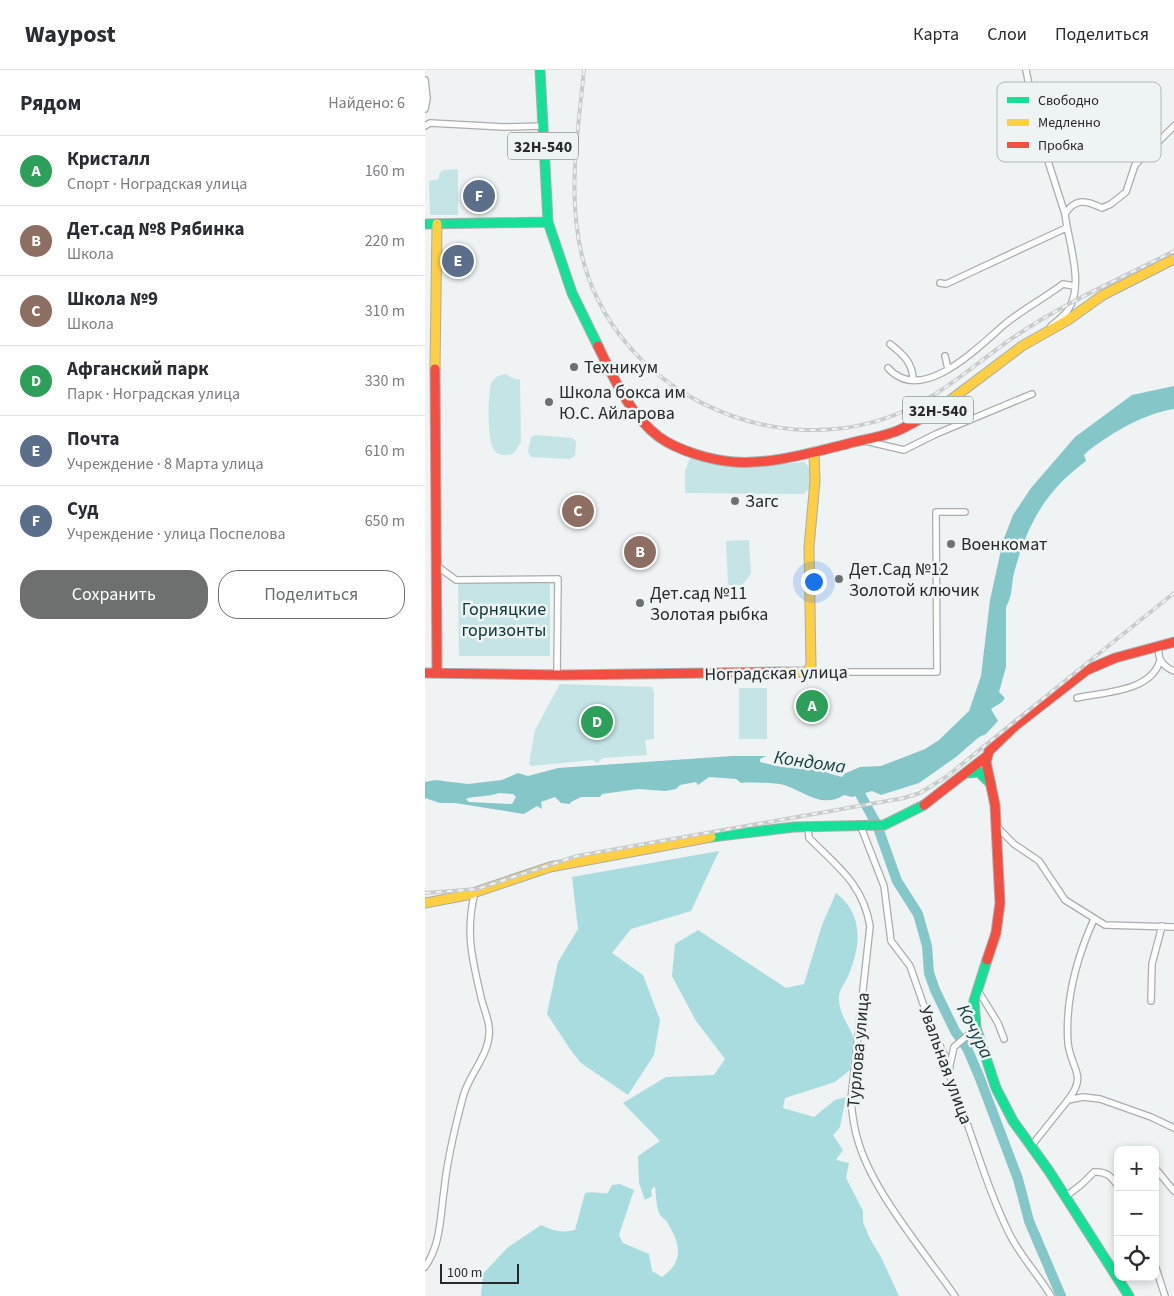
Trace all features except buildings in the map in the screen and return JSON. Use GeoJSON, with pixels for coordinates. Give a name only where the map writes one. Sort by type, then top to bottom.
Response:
{"type":"FeatureCollection","features":[{"type":"Feature","properties":{"kind":"street","name":"32Н-540"},"geometry":{"type":"LineString","coordinates":[[540,70],[548,222],[572,293],[628,402],[649,428],[674,446],[733,462],[772,459],[814,452],[892,433],[936,411],[1008,356],[1068,320],[1103,295],[1174,259]]}},
{"type":"Feature","properties":{"kind":"street"},"geometry":{"type":"LineString","coordinates":[[425,80],[427,98],[425,109]]}},
{"type":"Feature","properties":{"kind":"street"},"geometry":{"type":"LineString","coordinates":[[427,125],[542,126]]}},
{"type":"Feature","properties":{"kind":"street"},"geometry":{"type":"LineString","coordinates":[[1161,139],[1174,126]]}},
{"type":"Feature","properties":{"kind":"street"},"geometry":{"type":"LineString","coordinates":[[1044,333],[1068,311],[1072,303],[1075,286],[1075,264],[1066,228],[1065,214],[1048,162]]}},
{"type":"Feature","properties":{"kind":"street"},"geometry":{"type":"LineString","coordinates":[[1065,214],[1069,206],[1076,202],[1091,202],[1102,208],[1111,204],[1126,192],[1135,165],[1138,162]]}},
{"type":"Feature","properties":{"kind":"street"},"geometry":{"type":"LineString","coordinates":[[425,224],[548,222]]}},
{"type":"Feature","properties":{"kind":"street"},"geometry":{"type":"LineString","coordinates":[[437,224],[435,383],[437,673]]}},
{"type":"Feature","properties":{"kind":"street"},"geometry":{"type":"LineString","coordinates":[[940,283],[946,284],[1066,228]]}},
{"type":"Feature","properties":{"kind":"street"},"geometry":{"type":"LineString","coordinates":[[888,368],[906,381],[935,377],[970,354],[1005,324],[1063,284],[1075,286]]}},
{"type":"Feature","properties":{"kind":"street"},"geometry":{"type":"LineString","coordinates":[[889,344],[907,359],[913,371],[913,380]]}},
{"type":"Feature","properties":{"kind":"street"},"geometry":{"type":"LineString","coordinates":[[945,356],[947,369]]}},
{"type":"Feature","properties":{"kind":"street"},"geometry":{"type":"LineString","coordinates":[[865,441],[904,450],[936,434],[1032,394]]}},
{"type":"Feature","properties":{"kind":"street"},"geometry":{"type":"LineString","coordinates":[[806,672],[811,666],[809,547],[815,481],[814,452]]}},
{"type":"Feature","properties":{"kind":"street","name":"Ноградская улица"},"geometry":{"type":"LineString","coordinates":[[425,673],[557,675],[937,672],[935,512],[965,512]]}},
{"type":"Feature","properties":{"kind":"street"},"geometry":{"type":"LineString","coordinates":[[437,566],[456,580],[558,579],[557,675]]}},
{"type":"Feature","properties":{"kind":"street"},"geometry":{"type":"LineString","coordinates":[[425,903],[505,884],[551,867],[698,839],[808,826],[865,827],[884,825],[927,803],[987,756],[994,746],[1015,726],[1087,670],[1115,658],[1159,648],[1174,642]]}},
{"type":"Feature","properties":{"kind":"street"},"geometry":{"type":"LineString","coordinates":[[1159,648],[1160,660],[1166,667],[1174,671]]}},
{"type":"Feature","properties":{"kind":"street"},"geometry":{"type":"LineString","coordinates":[[1077,698],[1140,683],[1153,674],[1160,660]]}},
{"type":"Feature","properties":{"kind":"street"},"geometry":{"type":"LineString","coordinates":[[987,756],[987,768],[992,786],[997,827],[999,903],[996,933],[974,1001],[976,1028],[996,1088],[1013,1122],[1032,1145],[1129,1296]]}},
{"type":"Feature","properties":{"kind":"street"},"geometry":{"type":"LineString","coordinates":[[966,773],[983,773],[992,786]]}},
{"type":"Feature","properties":{"kind":"street","name":"Турлова улица"},"geometry":{"type":"LineString","coordinates":[[808,826],[809,838],[859,890],[869,918],[870,941],[851,1099],[853,1124],[859,1146],[880,1188],[955,1296]]}},
{"type":"Feature","properties":{"kind":"street","name":"Увальная улица"},"geometry":{"type":"LineString","coordinates":[[865,827],[884,886],[889,934],[893,946],[910,966],[932,1029],[951,1067],[949,1072],[1009,1233],[1024,1259],[1043,1282],[1051,1296]]}},
{"type":"Feature","properties":{"kind":"street"},"geometry":{"type":"LineString","coordinates":[[997,827],[1014,844],[1039,861],[1065,900],[1094,920],[1105,925],[1174,927]]}},
{"type":"Feature","properties":{"kind":"street"},"geometry":{"type":"LineString","coordinates":[[425,1267],[432,1257],[439,1237],[448,1166],[463,1096],[488,1042],[489,1026],[472,960],[468,934],[469,914],[475,892]]}},
{"type":"Feature","properties":{"kind":"street"},"geometry":{"type":"LineString","coordinates":[[1032,1145],[1077,1088],[1079,1080],[1068,1040],[1072,993],[1080,951],[1094,920]]}},
{"type":"Feature","properties":{"kind":"street"},"geometry":{"type":"LineString","coordinates":[[1151,1001],[1152,964],[1163,926]]}},
{"type":"Feature","properties":{"kind":"street"},"geometry":{"type":"LineString","coordinates":[[977,989],[998,1023],[1005,1039]]}},
{"type":"Feature","properties":{"kind":"street"},"geometry":{"type":"LineString","coordinates":[[951,1067],[952,1053],[976,1028]]}},
{"type":"Feature","properties":{"kind":"street"},"geometry":{"type":"LineString","coordinates":[[1068,1100],[1083,1097],[1100,1099],[1151,1117],[1174,1128]]}},
{"type":"Feature","properties":{"kind":"street"},"geometry":{"type":"LineString","coordinates":[[1065,1197],[1094,1172],[1102,1172],[1114,1178]]}},
{"type":"Feature","properties":{"kind":"street"},"geometry":{"type":"LineString","coordinates":[[1159,1173],[1174,1191]]}},
{"type":"Feature","properties":{"kind":"street"},"geometry":{"type":"LineString","coordinates":[[1159,1277],[1165,1296]]}},
{"type":"Feature","properties":{"kind":"green space"},"geometry":{"type":"Polygon","coordinates":[[[458,169],[458,215],[430,215],[429,181],[439,179],[439,174],[443,170],[458,169]]]}},
{"type":"Feature","properties":{"kind":"green space"},"geometry":{"type":"Polygon","coordinates":[[[505,374],[517,380],[520,379],[521,442],[514,453],[505,455],[497,453],[491,442],[489,397],[491,383],[496,377],[505,374]]]}},
{"type":"Feature","properties":{"kind":"green space"},"geometry":{"type":"Polygon","coordinates":[[[536,435],[573,438],[576,442],[575,456],[569,459],[531,457],[528,452],[531,437],[536,435]]]}},
{"type":"Feature","properties":{"kind":"green space"},"geometry":{"type":"Polygon","coordinates":[[[690,458],[739,467],[804,462],[810,468],[812,485],[804,494],[685,493],[685,471],[690,458]]]}},
{"type":"Feature","properties":{"kind":"green space"},"geometry":{"type":"Polygon","coordinates":[[[749,540],[751,574],[742,585],[728,585],[726,541],[749,540]]]}},
{"type":"Feature","properties":{"kind":"green space","name":"Горняцкие горизонты"},"geometry":{"type":"Polygon","coordinates":[[[550,582],[550,656],[459,656],[458,583],[550,582]]]}},
{"type":"Feature","properties":{"kind":"green space"},"geometry":{"type":"Polygon","coordinates":[[[560,684],[652,687],[654,692],[654,739],[645,740],[647,755],[603,758],[597,763],[593,760],[531,766],[529,763],[535,730],[560,684]]]}},
{"type":"Feature","properties":{"kind":"green space"},"geometry":{"type":"Polygon","coordinates":[[[739,688],[767,688],[767,739],[739,739],[739,688]]]}},
{"type":"Feature","properties":{"kind":"shaded area","name":"Кондома"},"geometry":{"type":"Polygon","coordinates":[[[1174,386],[1174,409],[1140,419],[1088,451],[1084,455],[1086,461],[1059,484],[1039,510],[1019,556],[1010,598],[1006,607],[1006,667],[999,692],[1005,698],[991,709],[998,721],[986,734],[979,737],[956,757],[919,783],[881,795],[872,791],[852,797],[844,795],[836,799],[821,800],[781,784],[741,783],[736,779],[709,777],[698,785],[696,782],[680,785],[676,789],[665,791],[638,789],[602,794],[600,797],[581,797],[570,804],[561,803],[555,797],[541,802],[542,809],[537,806],[524,814],[455,803],[440,803],[425,798],[425,782],[435,780],[468,784],[502,780],[518,773],[528,776],[558,768],[732,756],[766,756],[760,759],[760,762],[782,767],[818,770],[842,777],[844,774],[860,767],[881,766],[925,749],[939,740],[969,711],[981,676],[990,600],[1003,541],[1013,515],[1031,488],[1075,437],[1132,395],[1174,386]],[[499,793],[466,799],[469,802],[512,804],[516,797],[513,794],[499,793]]]}},
{"type":"Feature","properties":{"kind":"shaded area"},"geometry":{"type":"Polygon","coordinates":[[[719,851],[691,911],[631,929],[612,953],[643,975],[660,1020],[654,1055],[628,1095],[581,1063],[547,1014],[558,962],[578,929],[572,877],[719,851]]]}},
{"type":"Feature","properties":{"kind":"shaded area"},"geometry":{"type":"Polygon","coordinates":[[[836,893],[852,911],[856,921],[857,932],[856,954],[839,996],[842,1013],[853,1036],[850,1070],[835,1082],[785,1098],[783,1108],[814,1117],[835,1100],[846,1097],[840,1127],[833,1135],[843,1150],[836,1160],[849,1163],[846,1178],[863,1211],[863,1222],[870,1239],[881,1257],[899,1296],[481,1296],[483,1274],[507,1248],[541,1225],[558,1231],[575,1230],[585,1193],[608,1193],[612,1185],[620,1184],[634,1190],[619,1235],[623,1243],[649,1254],[652,1271],[662,1277],[669,1271],[677,1258],[678,1251],[675,1237],[667,1222],[659,1213],[655,1186],[651,1190],[652,1196],[645,1200],[639,1183],[638,1156],[660,1141],[623,1103],[666,1077],[714,1075],[725,1059],[696,1021],[672,976],[675,944],[698,930],[786,988],[804,984],[822,925],[836,893]]]}},
{"type":"Feature","properties":{"kind":"waterway","name":"Кочура"},"geometry":{"type":"LineString","coordinates":[[855,785],[877,825],[897,881],[918,914],[927,946],[929,973],[935,990],[955,1031],[967,1048],[979,1076],[1018,1179],[1029,1221],[1061,1296]]}},
{"type":"Feature","properties":{"kind":"railway"},"geometry":{"type":"LineString","coordinates":[[584,70],[575,163],[575,210],[582,256],[599,303],[626,343],[661,377],[702,403],[747,421],[795,429],[844,428],[892,416],[942,390],[1036,323],[1094,291],[1174,251]]}},
{"type":"Feature","properties":{"kind":"railway"},"geometry":{"type":"LineString","coordinates":[[425,893],[477,889],[577,856],[904,798],[920,793],[946,777],[1174,593]]}},
{"type":"Feature","properties":{"kind":"traffic: fast"},"geometry":{"type":"LineString","coordinates":[[540,70],[548,222],[572,293],[598,346]]}},
{"type":"Feature","properties":{"kind":"traffic: fast"},"geometry":{"type":"LineString","coordinates":[[425,224],[548,222]]}},
{"type":"Feature","properties":{"kind":"traffic: fast"},"geometry":{"type":"LineString","coordinates":[[967,773],[979,772],[991,784]]}},
{"type":"Feature","properties":{"kind":"traffic: fast"},"geometry":{"type":"LineString","coordinates":[[711,837],[794,827],[884,825],[924,805]]}},
{"type":"Feature","properties":{"kind":"traffic: fast"},"geometry":{"type":"LineString","coordinates":[[987,960],[974,1001],[976,1028],[996,1088],[1013,1121],[1049,1171],[1129,1296]]}},
{"type":"Feature","properties":{"kind":"traffic: slow"},"geometry":{"type":"LineString","coordinates":[[435,369],[437,224]]}},
{"type":"Feature","properties":{"kind":"traffic: slow"},"geometry":{"type":"LineString","coordinates":[[922,418],[936,411],[1022,346],[1068,320],[1103,295],[1174,259]]}},
{"type":"Feature","properties":{"kind":"traffic: slow"},"geometry":{"type":"LineString","coordinates":[[779,672],[806,672],[811,666],[809,547],[815,481],[814,452]]}},
{"type":"Feature","properties":{"kind":"traffic: slow"},"geometry":{"type":"LineString","coordinates":[[425,903],[467,895],[550,867],[711,837]]}},
{"type":"Feature","properties":{"kind":"traffic: jam"},"geometry":{"type":"LineString","coordinates":[[598,346],[623,395],[639,418],[649,428],[659,437],[676,447],[715,459],[734,462],[762,462],[791,457],[886,435],[922,418]]}},
{"type":"Feature","properties":{"kind":"traffic: jam"},"geometry":{"type":"LineString","coordinates":[[435,369],[437,673]]}},
{"type":"Feature","properties":{"kind":"traffic: jam"},"geometry":{"type":"LineString","coordinates":[[987,960],[996,933],[1000,903],[995,805],[986,762],[989,751],[1015,726],[1087,670],[1115,658],[1174,642]]}},
{"type":"Feature","properties":{"kind":"traffic: jam"},"geometry":{"type":"LineString","coordinates":[[425,673],[562,675],[779,672]]}},
{"type":"Feature","properties":{"kind":"traffic: jam"},"geometry":{"type":"LineString","coordinates":[[924,805],[987,756]]}},
{"type":"Feature","properties":{"kind":"place","name":"Суд"},"geometry":{"type":"Point","coordinates":[479,196]}},
{"type":"Feature","properties":{"kind":"place","name":"Почта"},"geometry":{"type":"Point","coordinates":[458,261]}},
{"type":"Feature","properties":{"kind":"place","name":"Техникум"},"geometry":{"type":"Point","coordinates":[574,367]}},
{"type":"Feature","properties":{"kind":"place","name":"Школа бокса им Ю.С. Айларова"},"geometry":{"type":"Point","coordinates":[549,402]}},
{"type":"Feature","properties":{"kind":"place","name":"Загс"},"geometry":{"type":"Point","coordinates":[735,501]}},
{"type":"Feature","properties":{"kind":"place","name":"Школа №9"},"geometry":{"type":"Point","coordinates":[578,511]}},
{"type":"Feature","properties":{"kind":"place","name":"Военкомат"},"geometry":{"type":"Point","coordinates":[951,544]}},
{"type":"Feature","properties":{"kind":"place","name":"Дет.сад №8 Рябинка"},"geometry":{"type":"Point","coordinates":[640,552]}},
{"type":"Feature","properties":{"kind":"place","name":"Дет.Сад №12 Золотой ключик"},"geometry":{"type":"Point","coordinates":[839,579]}},
{"type":"Feature","properties":{"kind":"place","name":"Дет.сад №11 Золотая рыбка"},"geometry":{"type":"Point","coordinates":[640,603]}},
{"type":"Feature","properties":{"kind":"place","name":"Кристалл"},"geometry":{"type":"Point","coordinates":[812,706]}},
{"type":"Feature","properties":{"kind":"place","name":"Афганский парк"},"geometry":{"type":"Point","coordinates":[597,722]}}]}
